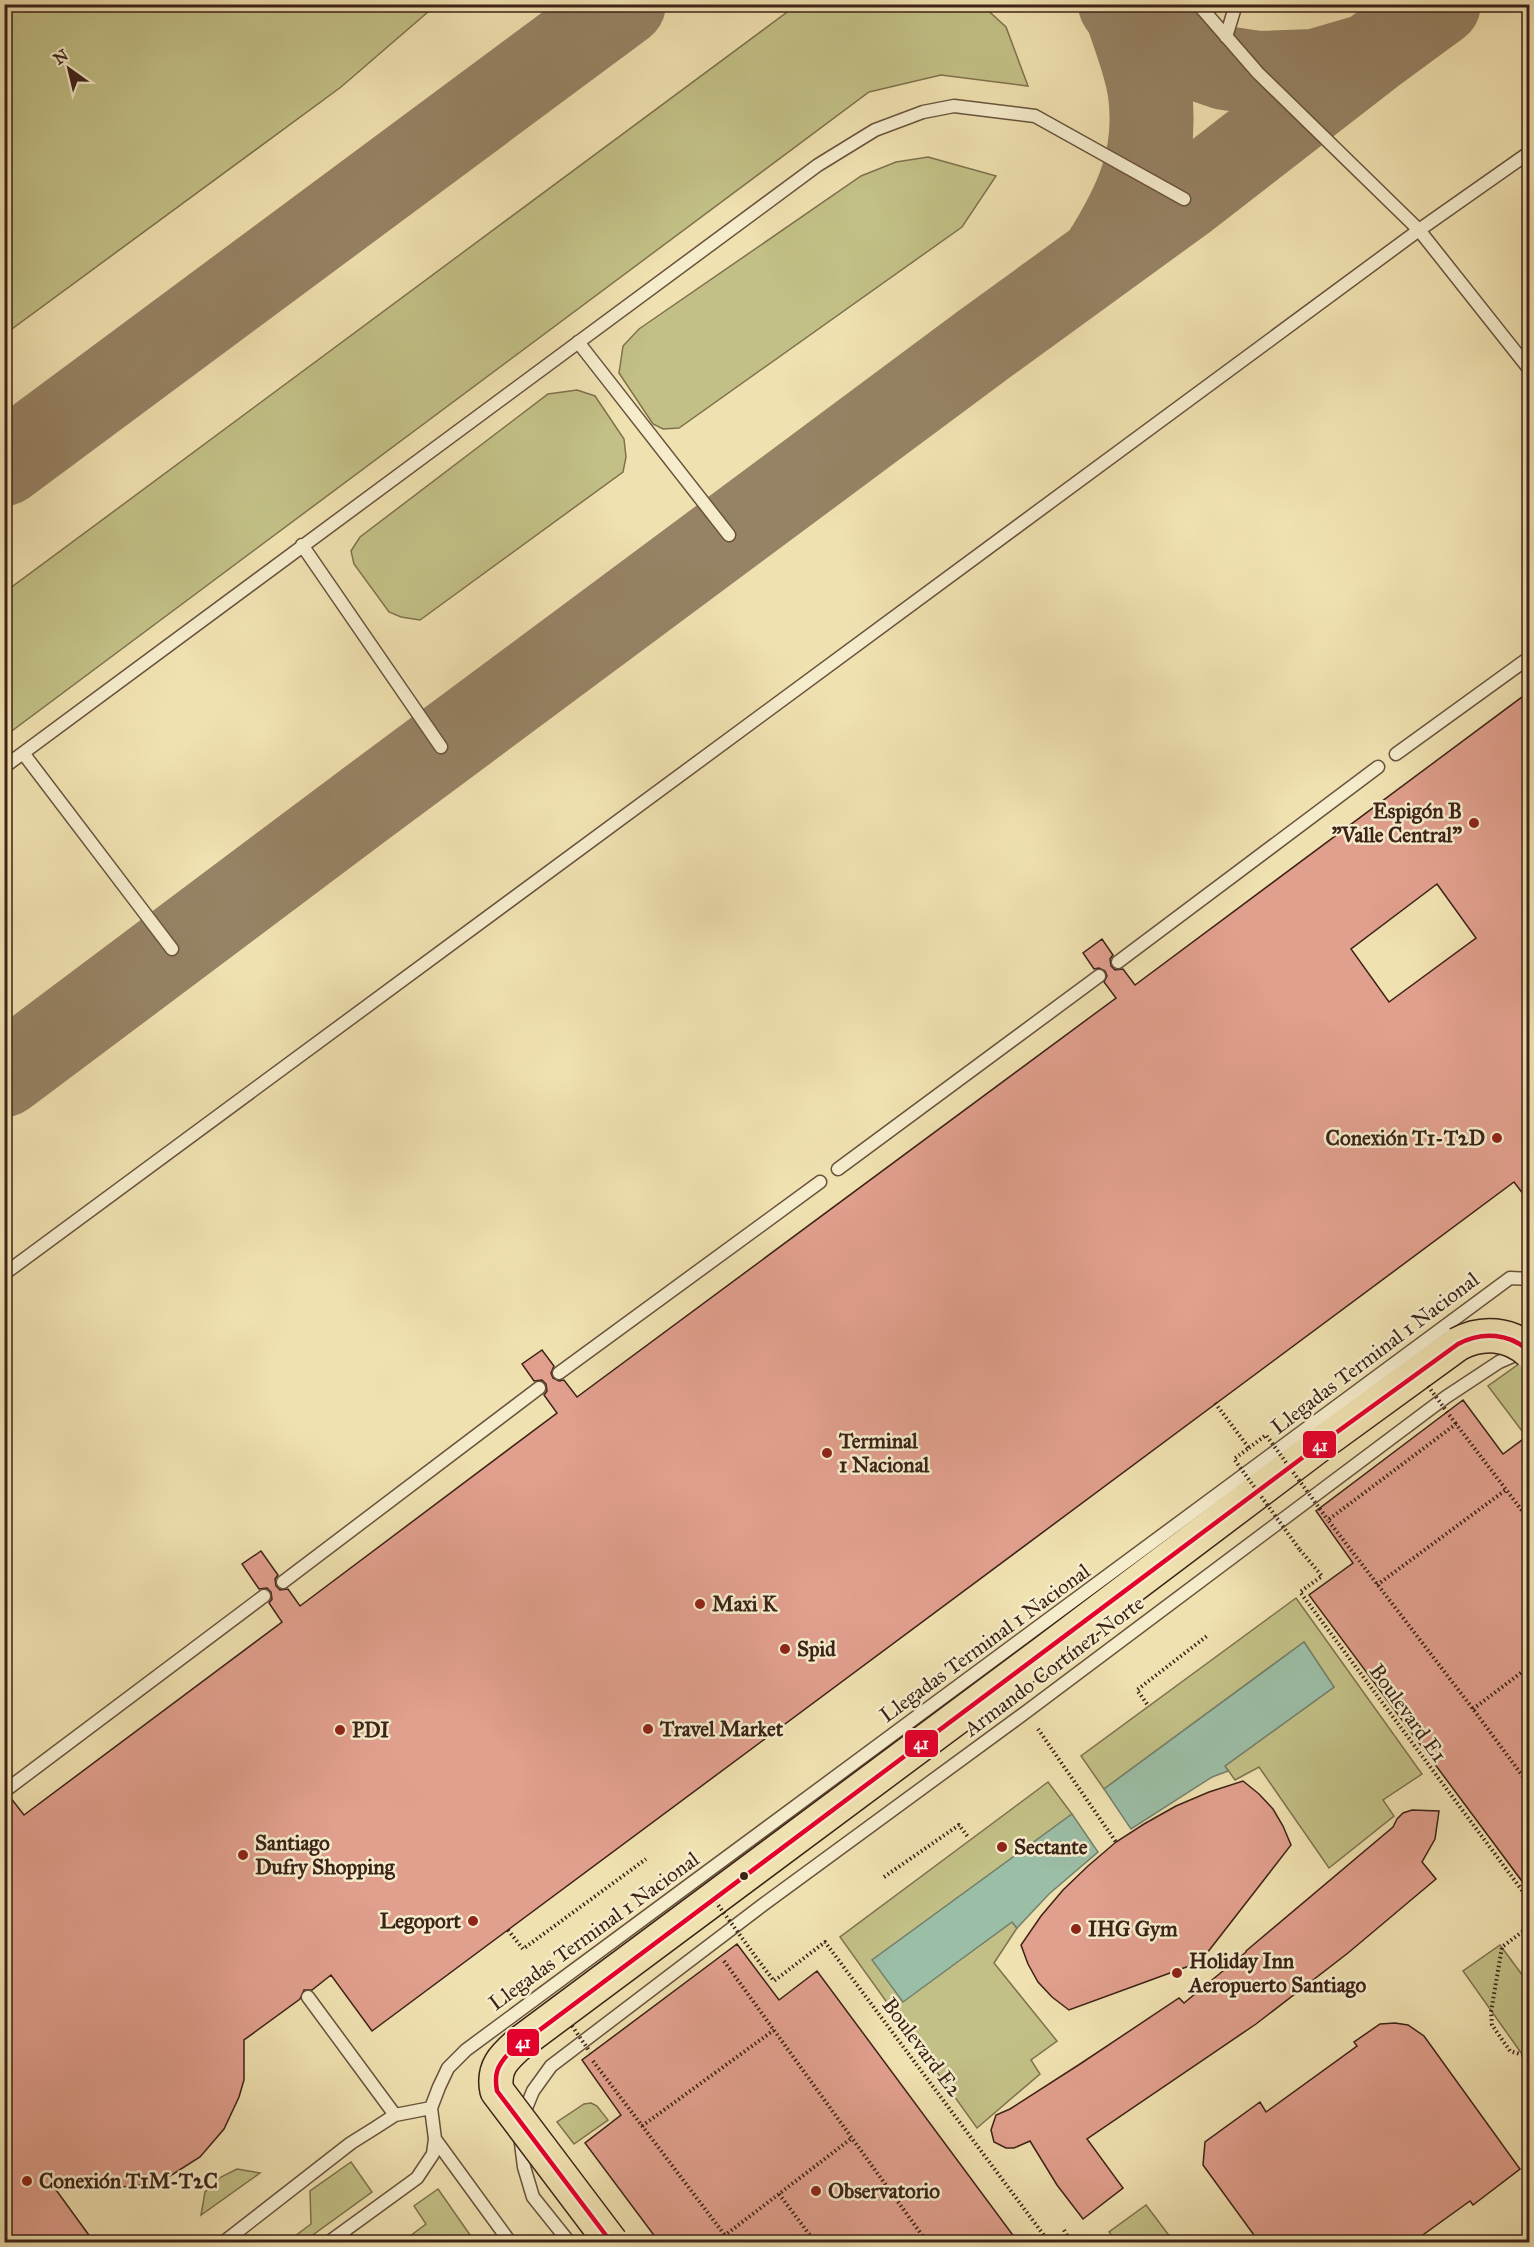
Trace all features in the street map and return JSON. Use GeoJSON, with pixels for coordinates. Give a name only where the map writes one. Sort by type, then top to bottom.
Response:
{"type":"FeatureCollection","features":[{"type":"Feature","properties":{"kind":"highway"},"geometry":{"type":"LineString","coordinates":[[611,2242],[497,2091],[496,2069],[508,2053],[1290,1467],[1458,1344],[1473,1336],[1505,1337],[1530,1352]]}},
{"type":"Feature","properties":{"kind":"lane"},"geometry":{"type":"LineString","coordinates":[[1198,4],[1266,81],[1419,230],[1530,370]]}},
{"type":"Feature","properties":{"kind":"lane"},"geometry":{"type":"LineString","coordinates":[[1226,37],[1236,4]]}},
{"type":"Feature","properties":{"kind":"lane"},"geometry":{"type":"LineString","coordinates":[[4,767],[818,165],[875,130],[923,112],[954,106],[1035,116],[1184,199]]}},
{"type":"Feature","properties":{"kind":"lane"},"geometry":{"type":"LineString","coordinates":[[4,1274],[1419,230],[1530,152]]}},
{"type":"Feature","properties":{"kind":"lane"},"geometry":{"type":"LineString","coordinates":[[578,342],[729,535]]}},
{"type":"Feature","properties":{"kind":"lane"},"geometry":{"type":"LineString","coordinates":[[302,545],[441,747]]}},
{"type":"Feature","properties":{"kind":"lane"},"geometry":{"type":"LineString","coordinates":[[1396,754],[1530,657]]}},
{"type":"Feature","properties":{"kind":"lane"},"geometry":{"type":"LineString","coordinates":[[23,753],[172,949]]}},
{"type":"Feature","properties":{"kind":"lane"},"geometry":{"type":"LineString","coordinates":[[1118,962],[1378,767]]}},
{"type":"Feature","properties":{"kind":"lane"},"geometry":{"type":"LineString","coordinates":[[838,1169],[1099,976]]}},
{"type":"Feature","properties":{"kind":"lane"},"geometry":{"type":"LineString","coordinates":[[559,1373],[820,1182]]}},
{"type":"Feature","properties":{"kind":"lane","name":"Llegadas Terminal 1 Nacional"},"geometry":{"type":"LineString","coordinates":[[431,2108],[448,2068],[466,2050],[1510,1278],[1530,1279]]}},
{"type":"Feature","properties":{"kind":"lane","name":"Armando Cortínez Norte"},"geometry":{"type":"LineString","coordinates":[[569,2242],[533,2197],[524,2167],[520,2136],[523,2114],[533,2091],[551,2066],[764,1904],[1026,1712],[1446,1396],[1498,1362],[1522,1352],[1530,1352]]}},
{"type":"Feature","properties":{"kind":"lane"},"geometry":{"type":"LineString","coordinates":[[283,1582],[539,1388]]}},
{"type":"Feature","properties":{"kind":"lane"},"geometry":{"type":"LineString","coordinates":[[6,1790],[264,1596]]}},
{"type":"Feature","properties":{"kind":"lane"},"geometry":{"type":"LineString","coordinates":[[308,1997],[395,2115]]}},
{"type":"Feature","properties":{"kind":"lane"},"geometry":{"type":"LineString","coordinates":[[224,2242],[351,2144],[395,2115],[431,2108],[435,2139],[433,2154],[417,2178],[329,2242]]}},
{"type":"Feature","properties":{"kind":"lane"},"geometry":{"type":"LineString","coordinates":[[435,2139],[510,2242]]}},
{"type":"Feature","properties":{"kind":"path"},"geometry":{"type":"LineString","coordinates":[[1428,1386],[1530,1521]]}},
{"type":"Feature","properties":{"kind":"path"},"geometry":{"type":"LineString","coordinates":[[1215,1403],[1249,1448]]}},
{"type":"Feature","properties":{"kind":"path"},"geometry":{"type":"LineString","coordinates":[[1328,1520],[1456,1424]]}},
{"type":"Feature","properties":{"kind":"path"},"geometry":{"type":"LineString","coordinates":[[1258,1491],[1234,1458],[1266,1435],[1377,1586],[1473,1708],[1530,1786]]}},
{"type":"Feature","properties":{"kind":"path"},"geometry":{"type":"LineString","coordinates":[[1377,1586],[1507,1489]]}},
{"type":"Feature","properties":{"kind":"path","name":"Boulevard E1"},"geometry":{"type":"LineString","coordinates":[[1258,1491],[1300,1550],[1322,1576],[1300,1592],[1530,1901]]}},
{"type":"Feature","properties":{"kind":"path"},"geometry":{"type":"LineString","coordinates":[[1147,1704],[1137,1690],[1207,1636]]}},
{"type":"Feature","properties":{"kind":"path"},"geometry":{"type":"LineString","coordinates":[[1473,1708],[1530,1666]]}},
{"type":"Feature","properties":{"kind":"path"},"geometry":{"type":"LineString","coordinates":[[1026,1712],[1116,1842]]}},
{"type":"Feature","properties":{"kind":"path"},"geometry":{"type":"LineString","coordinates":[[884,1877],[959,1825],[968,1836]]}},
{"type":"Feature","properties":{"kind":"path"},"geometry":{"type":"LineString","coordinates":[[508,1930],[523,1949],[646,1859]]}},
{"type":"Feature","properties":{"kind":"path","name":"Boulevard E2"},"geometry":{"type":"LineString","coordinates":[[713,1898],[774,1981],[825,1942],[1049,2242]]}},
{"type":"Feature","properties":{"kind":"path"},"geometry":{"type":"LineString","coordinates":[[1530,1926],[1502,1947],[1491,2012],[1492,2025],[1510,2051],[1530,2057]]}},
{"type":"Feature","properties":{"kind":"path"},"geometry":{"type":"LineString","coordinates":[[723,1959],[927,2242]]}},
{"type":"Feature","properties":{"kind":"path"},"geometry":{"type":"LineString","coordinates":[[572,2026],[594,2061],[730,2242]]}},
{"type":"Feature","properties":{"kind":"path"},"geometry":{"type":"LineString","coordinates":[[642,2126],[774,2030]]}},
{"type":"Feature","properties":{"kind":"path"},"geometry":{"type":"LineString","coordinates":[[724,2236],[852,2138]]}},
{"type":"Feature","properties":{"kind":"path"},"geometry":{"type":"LineString","coordinates":[[779,2194],[815,2242]]}},
{"type":"Feature","properties":{"kind":"path"},"geometry":{"type":"LineString","coordinates":[[1064,2230],[1071,2242]]}},
{"type":"Feature","properties":{"kind":"path"},"geometry":{"type":"LineString","coordinates":[[1095,2242],[1113,2238],[1147,2242]]}},
{"type":"Feature","properties":{"kind":"shaded area"},"geometry":{"type":"Polygon","coordinates":[[[798,4],[982,5],[1006,27],[1028,86],[941,75],[869,92],[5,736],[5,592],[798,4]]]}},
{"type":"Feature","properties":{"kind":"shaded area"},"geometry":{"type":"Polygon","coordinates":[[[20,5],[436,5],[341,87],[5,334],[5,16],[20,5]]]}},
{"type":"Feature","properties":{"kind":"shaded area"},"geometry":{"type":"Polygon","coordinates":[[[928,157],[996,176],[962,227],[679,428],[663,429],[653,424],[619,373],[623,346],[639,329],[861,176],[896,162],[928,157]]]}},
{"type":"Feature","properties":{"kind":"shaded area"},"geometry":{"type":"Polygon","coordinates":[[[577,390],[595,396],[624,439],[626,457],[623,472],[420,620],[401,617],[389,612],[354,564],[351,551],[360,537],[548,394],[577,390]]]}},
{"type":"Feature","properties":{"kind":"shaded area"},"geometry":{"type":"Polygon","coordinates":[[[1529,1360],[1529,1432],[1525,1435],[1488,1386],[1523,1361],[1529,1360]]]}},
{"type":"Feature","properties":{"kind":"shaded area"},"geometry":{"type":"Polygon","coordinates":[[[1296,1598],[1422,1774],[1383,1800],[1394,1816],[1329,1868],[1259,1767],[1235,1780],[1225,1766],[1334,1687],[1304,1642],[1104,1789],[1081,1756],[1296,1598]]]}},
{"type":"Feature","properties":{"kind":"shaded area"},"geometry":{"type":"Polygon","coordinates":[[[1304,1642],[1334,1687],[1225,1766],[1228,1771],[1212,1777],[1131,1829],[1104,1789],[1304,1642]]]}},
{"type":"Feature","properties":{"kind":"shaded area"},"geometry":{"type":"Polygon","coordinates":[[[1048,1782],[1072,1814],[873,1960],[903,2001],[1012,1922],[1017,1928],[994,1963],[1057,2041],[1031,2060],[1040,2074],[977,2128],[840,1937],[1048,1782]]]}},
{"type":"Feature","properties":{"kind":"shaded area"},"geometry":{"type":"Polygon","coordinates":[[[1072,1814],[1098,1852],[1049,1894],[1017,1928],[1012,1922],[903,2002],[872,1960],[1072,1814]]]}},
{"type":"Feature","properties":{"kind":"shaded area"},"geometry":{"type":"Polygon","coordinates":[[[1500,1945],[1529,1984],[1529,2064],[1463,1971],[1500,1945]]]}},
{"type":"Feature","properties":{"kind":"shaded area"},"geometry":{"type":"Polygon","coordinates":[[[591,2103],[597,2106],[608,2120],[574,2144],[557,2122],[584,2104],[591,2103]]]}},
{"type":"Feature","properties":{"kind":"shaded area"},"geometry":{"type":"Polygon","coordinates":[[[351,2162],[372,2192],[303,2242],[287,2242],[311,2224],[310,2191],[351,2162]]]}},
{"type":"Feature","properties":{"kind":"shaded area"},"geometry":{"type":"Polygon","coordinates":[[[237,2169],[260,2173],[201,2215],[205,2192],[221,2177],[237,2169]]]}},
{"type":"Feature","properties":{"kind":"shaded area"},"geometry":{"type":"Polygon","coordinates":[[[438,2189],[475,2242],[402,2242],[426,2224],[414,2206],[438,2189]]]}},
{"type":"Feature","properties":{"kind":"shaded area"},"geometry":{"type":"Polygon","coordinates":[[[1146,2205],[1174,2242],[1117,2242],[1109,2232],[1146,2205]]]}},
{"type":"Feature","properties":{"kind":"building","name":"Terminal 1 Nacional"},"geometry":{"type":"Polygon","coordinates":[[[1530,691],[1530,1203],[1514,1182],[372,2031],[331,1975],[312,1990],[304,1990],[300,1999],[244,2040],[244,2080],[239,2097],[224,2129],[200,2157],[170,2176],[136,2186],[51,2183],[94,2242],[4,2242],[4,1798],[10,1797],[24,1815],[282,1622],[269,1603],[272,1599],[271,1592],[267,1588],[259,1589],[242,1564],[261,1551],[278,1575],[275,1579],[276,1586],[280,1590],[288,1589],[300,1606],[557,1413],[544,1395],[547,1391],[546,1384],[542,1380],[534,1381],[522,1364],[542,1350],[554,1366],[551,1373],[553,1378],[559,1381],[564,1380],[577,1397],[1116,998],[1104,982],[1107,976],[1105,971],[1099,968],[1094,969],[1083,953],[1102,939],[1113,955],[1110,959],[1111,966],[1115,970],[1123,969],[1135,985],[1530,691]],[[1437,884],[1351,949],[1389,1002],[1476,938],[1437,884]]]}},
{"type":"Feature","properties":{"kind":"building"},"geometry":{"type":"Polygon","coordinates":[[[1463,1400],[1503,1454],[1530,1434],[1530,1892],[1309,1595],[1353,1563],[1316,1511],[1463,1400]]]}},
{"type":"Feature","properties":{"kind":"building"},"geometry":{"type":"Polygon","coordinates":[[[1243,1781],[1273,1809],[1291,1845],[1200,1962],[1069,2010],[1052,1997],[1038,1982],[1021,1945],[1063,1890],[1116,1842],[1144,1824],[1176,1806],[1243,1781]]]}},
{"type":"Feature","properties":{"kind":"building"},"geometry":{"type":"Polygon","coordinates":[[[1412,1810],[1439,1811],[1435,1839],[1422,1862],[1436,1879],[1348,1953],[1256,2024],[1087,2139],[1123,2188],[1083,2219],[1057,2185],[1030,2141],[1014,2148],[1006,2148],[994,2142],[991,2130],[996,2115],[1010,2109],[1179,1998],[1184,2003],[1393,1827],[1403,1813],[1412,1810]]]}},
{"type":"Feature","properties":{"kind":"building"},"geometry":{"type":"Polygon","coordinates":[[[737,1944],[779,2000],[817,1971],[1018,2242],[659,2242],[585,2143],[621,2115],[582,2060],[737,1944]]]}},
{"type":"Feature","properties":{"kind":"building"},"geometry":{"type":"Polygon","coordinates":[[[1380,2024],[1408,2025],[1424,2036],[1520,2169],[1473,2205],[1470,2201],[1413,2242],[1259,2242],[1203,2165],[1205,2142],[1260,2102],[1266,2112],[1357,2046],[1354,2042],[1380,2024]]]}},
{"type":"Feature","properties":{"kind":"taxiway"},"geometry":{"type":"LineString","coordinates":[[4,464],[624,4]]}},
{"type":"Feature","properties":{"kind":"taxiway"},"geometry":{"type":"LineString","coordinates":[[1103,256],[1134,199],[1142,179],[1151,139],[1152,117],[1146,74],[1127,14],[1120,4]]}},
{"type":"Feature","properties":{"kind":"taxiway"},"geometry":{"type":"LineString","coordinates":[[4,1075],[983,345],[1184,199],[1439,4]]}},
{"type":"Feature","properties":{"kind":"taxiway"},"geometry":{"type":"LineString","coordinates":[[1127,14],[1187,55],[1225,68],[1258,73],[1315,71],[1363,57]]}},
{"type":"Feature","properties":{"kind":"transit line","name":"41"},"geometry":{"type":"LineString","coordinates":[[611,2242],[497,2091],[497,2070],[509,2053],[1326,1440],[1458,1344],[1477,1337],[1496,1336],[1514,1341],[1530,1352]]}},
{"type":"Feature","properties":{"kind":"place","name":"Espigón B \"Valle Central\""},"geometry":{"type":"Point","coordinates":[1474,823]}},
{"type":"Feature","properties":{"kind":"place","name":"Conexión T1-T2D"},"geometry":{"type":"Point","coordinates":[1497,1138]}},
{"type":"Feature","properties":{"kind":"place","name":"Terminal 1 Nacional"},"geometry":{"type":"Point","coordinates":[827,1453]}},
{"type":"Feature","properties":{"kind":"place","name":"Maxi K"},"geometry":{"type":"Point","coordinates":[700,1604]}},
{"type":"Feature","properties":{"kind":"place","name":"Spid"},"geometry":{"type":"Point","coordinates":[785,1649]}},
{"type":"Feature","properties":{"kind":"place","name":"Travel Market"},"geometry":{"type":"Point","coordinates":[648,1729]}},
{"type":"Feature","properties":{"kind":"place","name":"PDI"},"geometry":{"type":"Point","coordinates":[340,1730]}},
{"type":"Feature","properties":{"kind":"place","name":"Sectante"},"geometry":{"type":"Point","coordinates":[1002,1847]}},
{"type":"Feature","properties":{"kind":"place","name":"Santiago Dufry Shopping"},"geometry":{"type":"Point","coordinates":[243,1855]}},
{"type":"Feature","properties":{"kind":"place","name":"Legoport"},"geometry":{"type":"Point","coordinates":[473,1921]}},
{"type":"Feature","properties":{"kind":"place","name":"IHG Gym"},"geometry":{"type":"Point","coordinates":[1076,1929]}},
{"type":"Feature","properties":{"kind":"place","name":"Holiday Inn Aeropuerto Santiago"},"geometry":{"type":"Point","coordinates":[1177,1973]}},
{"type":"Feature","properties":{"kind":"place","name":"Conexión T1M-T2C"},"geometry":{"type":"Point","coordinates":[27,2181]}},
{"type":"Feature","properties":{"kind":"place","name":"Observatorio"},"geometry":{"type":"Point","coordinates":[816,2191]}}]}
